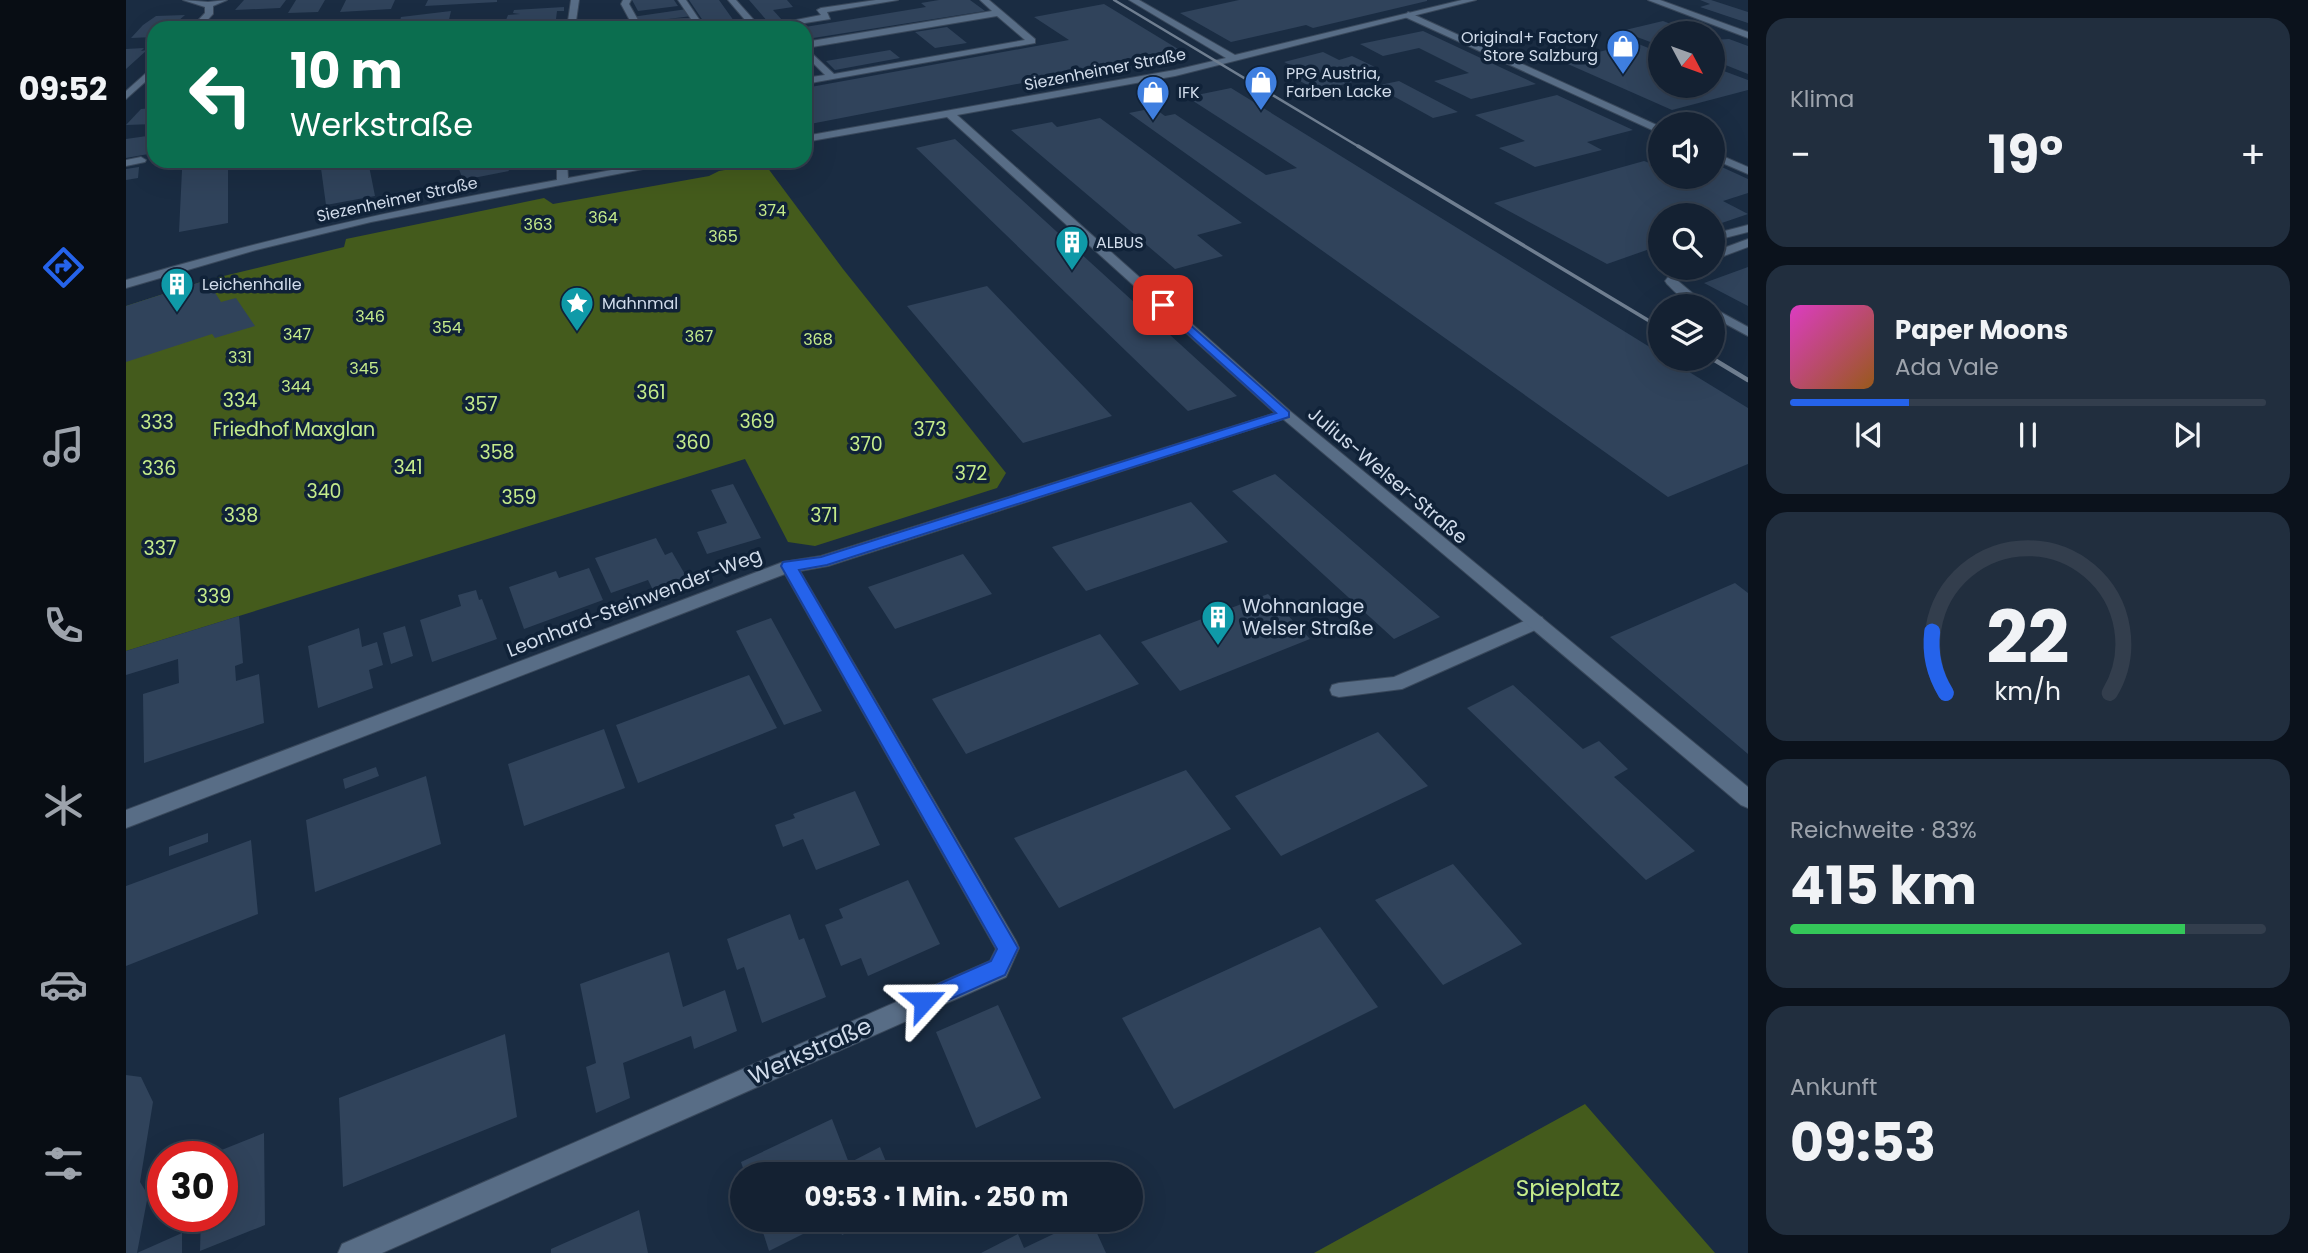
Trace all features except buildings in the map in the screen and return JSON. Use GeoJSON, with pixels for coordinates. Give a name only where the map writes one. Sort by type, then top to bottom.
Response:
{"type":"FeatureCollection","features":[{"type":"Feature","properties":{"kind":"street"},"geometry":{"type":"LineString","coordinates":[[187,0],[209,5],[223,0]]}},
{"type":"Feature","properties":{"kind":"street"},"geometry":{"type":"LineString","coordinates":[[572,21],[575,0]]}},
{"type":"Feature","properties":{"kind":"street"},"geometry":{"type":"LineString","coordinates":[[627,0],[625,4],[634,21]]}},
{"type":"Feature","properties":{"kind":"street"},"geometry":{"type":"LineString","coordinates":[[682,0],[696,21]]}},
{"type":"Feature","properties":{"kind":"street"},"geometry":{"type":"LineString","coordinates":[[732,0],[751,21]]}},
{"type":"Feature","properties":{"kind":"street"},"geometry":{"type":"LineString","coordinates":[[800,21],[827,17],[819,8],[894,0]]}},
{"type":"Feature","properties":{"kind":"street"},"geometry":{"type":"LineString","coordinates":[[812,80],[1032,41],[984,0]]}},
{"type":"Feature","properties":{"kind":"street"},"geometry":{"type":"LineString","coordinates":[[1133,0],[1235,59]]}},
{"type":"Feature","properties":{"kind":"street","name":"Siezenheimer Straße"},"geometry":{"type":"LineString","coordinates":[[812,138],[1138,80],[1235,59],[1472,0]]}},
{"type":"Feature","properties":{"kind":"street"},"geometry":{"type":"LineString","coordinates":[[1652,0],[1748,35]]}},
{"type":"Feature","properties":{"kind":"street"},"geometry":{"type":"LineString","coordinates":[[202,21],[209,14],[209,5]]}},
{"type":"Feature","properties":{"kind":"street"},"geometry":{"type":"LineString","coordinates":[[812,47],[998,13]]}},
{"type":"Feature","properties":{"kind":"street"},"geometry":{"type":"LineString","coordinates":[[1408,15],[1648,125]]}},
{"type":"Feature","properties":{"kind":"street"},"geometry":{"type":"LineString","coordinates":[[812,56],[832,77]]}},
{"type":"Feature","properties":{"kind":"street"},"geometry":{"type":"LineString","coordinates":[[126,96],[147,77]]}},
{"type":"Feature","properties":{"kind":"street","name":"Julius-Welser-Straße"},"geometry":{"type":"LineString","coordinates":[[950,114],[1285,414],[1748,799]]}},
{"type":"Feature","properties":{"kind":"street"},"geometry":{"type":"LineString","coordinates":[[126,163],[141,160]]}},
{"type":"Feature","properties":{"kind":"street"},"geometry":{"type":"LineString","coordinates":[[1725,160],[1748,171]]}},
{"type":"Feature","properties":{"kind":"street"},"geometry":{"type":"LineString","coordinates":[[562,168],[563,182]]}},
{"type":"Feature","properties":{"kind":"street","name":"Siezenheimer Straße"},"geometry":{"type":"LineString","coordinates":[[126,284],[270,243],[640,168]]}},
{"type":"Feature","properties":{"kind":"street"},"geometry":{"type":"LineString","coordinates":[[1725,235],[1748,228]]}},
{"type":"Feature","properties":{"kind":"street"},"geometry":{"type":"LineString","coordinates":[[1725,252],[1748,243]]}},
{"type":"Feature","properties":{"kind":"street"},"geometry":{"type":"LineString","coordinates":[[1672,280],[1684,294]]}},
{"type":"Feature","properties":{"kind":"street"},"geometry":{"type":"LineString","coordinates":[[1725,320],[1748,332]]}},
{"type":"Feature","properties":{"kind":"street","name":"Leonhard-Steinwender-Weg"},"geometry":{"type":"LineString","coordinates":[[126,819],[789,566],[821,562],[1285,414]]}},
{"type":"Feature","properties":{"kind":"street","name":"Werkstraße"},"geometry":{"type":"LineString","coordinates":[[351,1253],[998,968],[1008,948],[789,566]]}},
{"type":"Feature","properties":{"kind":"street"},"geometry":{"type":"LineString","coordinates":[[1339,690],[1396,684],[1536,622]]}},
{"type":"Feature","properties":{"kind":"green space","name":"Friedhof Maxglan"},"geometry":{"type":"Polygon","coordinates":[[[768,168],[843,269],[1006,473],[997,488],[815,546],[788,542],[745,459],[126,651],[126,306],[207,280],[344,247],[346,239],[544,198],[553,204],[709,176],[719,171],[768,168]]]}},
{"type":"Feature","properties":{"kind":"green space","name":"Spieplatz"},"geometry":{"type":"Polygon","coordinates":[[[1585,1104],[1715,1253],[1314,1253],[1585,1104]]]}},
{"type":"Feature","properties":{"kind":"railway"},"geometry":{"type":"LineString","coordinates":[[1114,0],[1361,148]]}},
{"type":"Feature","properties":{"kind":"railway"},"geometry":{"type":"LineString","coordinates":[[1358,146],[1648,320]]}},
{"type":"Feature","properties":{"kind":"railway"},"geometry":{"type":"LineString","coordinates":[[1725,366],[1748,380]]}},
{"type":"Feature","properties":{"kind":"place","name":"Original+ Factory Store Salzburg"},"geometry":{"type":"Point","coordinates":[1623,76]}},
{"type":"Feature","properties":{"kind":"place","name":"PPG Austria, Farben Lacke"},"geometry":{"type":"Point","coordinates":[1261,112]}},
{"type":"Feature","properties":{"kind":"place","name":"IFK"},"geometry":{"type":"Point","coordinates":[1153,122]}},
{"type":"Feature","properties":{"kind":"place","name":"ALBUS"},"geometry":{"type":"Point","coordinates":[1072,272]}},
{"type":"Feature","properties":{"kind":"place","name":"Leichenhalle"},"geometry":{"type":"Point","coordinates":[177,314]}},
{"type":"Feature","properties":{"kind":"place","name":"Mahnmal"},"geometry":{"type":"Point","coordinates":[577,333]}},
{"type":"Feature","properties":{"kind":"place","name":"Wohnanlage Welser Straße"},"geometry":{"type":"Point","coordinates":[1218,647]}},
{"type":"Feature","properties":{"kind":"route"},"geometry":{"type":"LineString","coordinates":[[924,1001],[998,968],[1008,948],[789,566],[821,562],[1285,414],[1163,305]]}},
{"type":"Feature","properties":{"kind":"park label","name":"374"},"geometry":{"type":"Point","coordinates":[772,210]}},
{"type":"Feature","properties":{"kind":"park label","name":"364"},"geometry":{"type":"Point","coordinates":[603,217]}},
{"type":"Feature","properties":{"kind":"park label","name":"363"},"geometry":{"type":"Point","coordinates":[538,224]}},
{"type":"Feature","properties":{"kind":"park label","name":"365"},"geometry":{"type":"Point","coordinates":[723,236]}},
{"type":"Feature","properties":{"kind":"park label","name":"346"},"geometry":{"type":"Point","coordinates":[370,316]}},
{"type":"Feature","properties":{"kind":"park label","name":"354"},"geometry":{"type":"Point","coordinates":[447,327]}},
{"type":"Feature","properties":{"kind":"park label","name":"347"},"geometry":{"type":"Point","coordinates":[297,334]}},
{"type":"Feature","properties":{"kind":"park label","name":"367"},"geometry":{"type":"Point","coordinates":[699,336]}},
{"type":"Feature","properties":{"kind":"park label","name":"368"},"geometry":{"type":"Point","coordinates":[818,339]}},
{"type":"Feature","properties":{"kind":"park label","name":"331"},"geometry":{"type":"Point","coordinates":[240,357]}},
{"type":"Feature","properties":{"kind":"park label","name":"345"},"geometry":{"type":"Point","coordinates":[364,368]}},
{"type":"Feature","properties":{"kind":"park label","name":"344"},"geometry":{"type":"Point","coordinates":[296,386]}},
{"type":"Feature","properties":{"kind":"park label","name":"361"},"geometry":{"type":"Point","coordinates":[651,392]}},
{"type":"Feature","properties":{"kind":"park label","name":"334"},"geometry":{"type":"Point","coordinates":[240,400]}},
{"type":"Feature","properties":{"kind":"park label","name":"357"},"geometry":{"type":"Point","coordinates":[481,404]}},
{"type":"Feature","properties":{"kind":"park label","name":"369"},"geometry":{"type":"Point","coordinates":[757,421]}},
{"type":"Feature","properties":{"kind":"park label","name":"333"},"geometry":{"type":"Point","coordinates":[157,422]}},
{"type":"Feature","properties":{"kind":"park label","name":"373"},"geometry":{"type":"Point","coordinates":[930,429]}},
{"type":"Feature","properties":{"kind":"park label","name":"360"},"geometry":{"type":"Point","coordinates":[693,442]}},
{"type":"Feature","properties":{"kind":"park label","name":"370"},"geometry":{"type":"Point","coordinates":[866,444]}},
{"type":"Feature","properties":{"kind":"park label","name":"358"},"geometry":{"type":"Point","coordinates":[497,452]}},
{"type":"Feature","properties":{"kind":"park label","name":"341"},"geometry":{"type":"Point","coordinates":[408,467]}},
{"type":"Feature","properties":{"kind":"park label","name":"336"},"geometry":{"type":"Point","coordinates":[159,468]}},
{"type":"Feature","properties":{"kind":"park label","name":"372"},"geometry":{"type":"Point","coordinates":[971,473]}},
{"type":"Feature","properties":{"kind":"park label","name":"340"},"geometry":{"type":"Point","coordinates":[324,491]}},
{"type":"Feature","properties":{"kind":"park label","name":"359"},"geometry":{"type":"Point","coordinates":[519,497]}},
{"type":"Feature","properties":{"kind":"park label","name":"338"},"geometry":{"type":"Point","coordinates":[241,515]}},
{"type":"Feature","properties":{"kind":"park label","name":"371"},"geometry":{"type":"Point","coordinates":[824,515]}},
{"type":"Feature","properties":{"kind":"park label","name":"337"},"geometry":{"type":"Point","coordinates":[160,548]}},
{"type":"Feature","properties":{"kind":"park label","name":"339"},"geometry":{"type":"Point","coordinates":[214,596]}}]}
